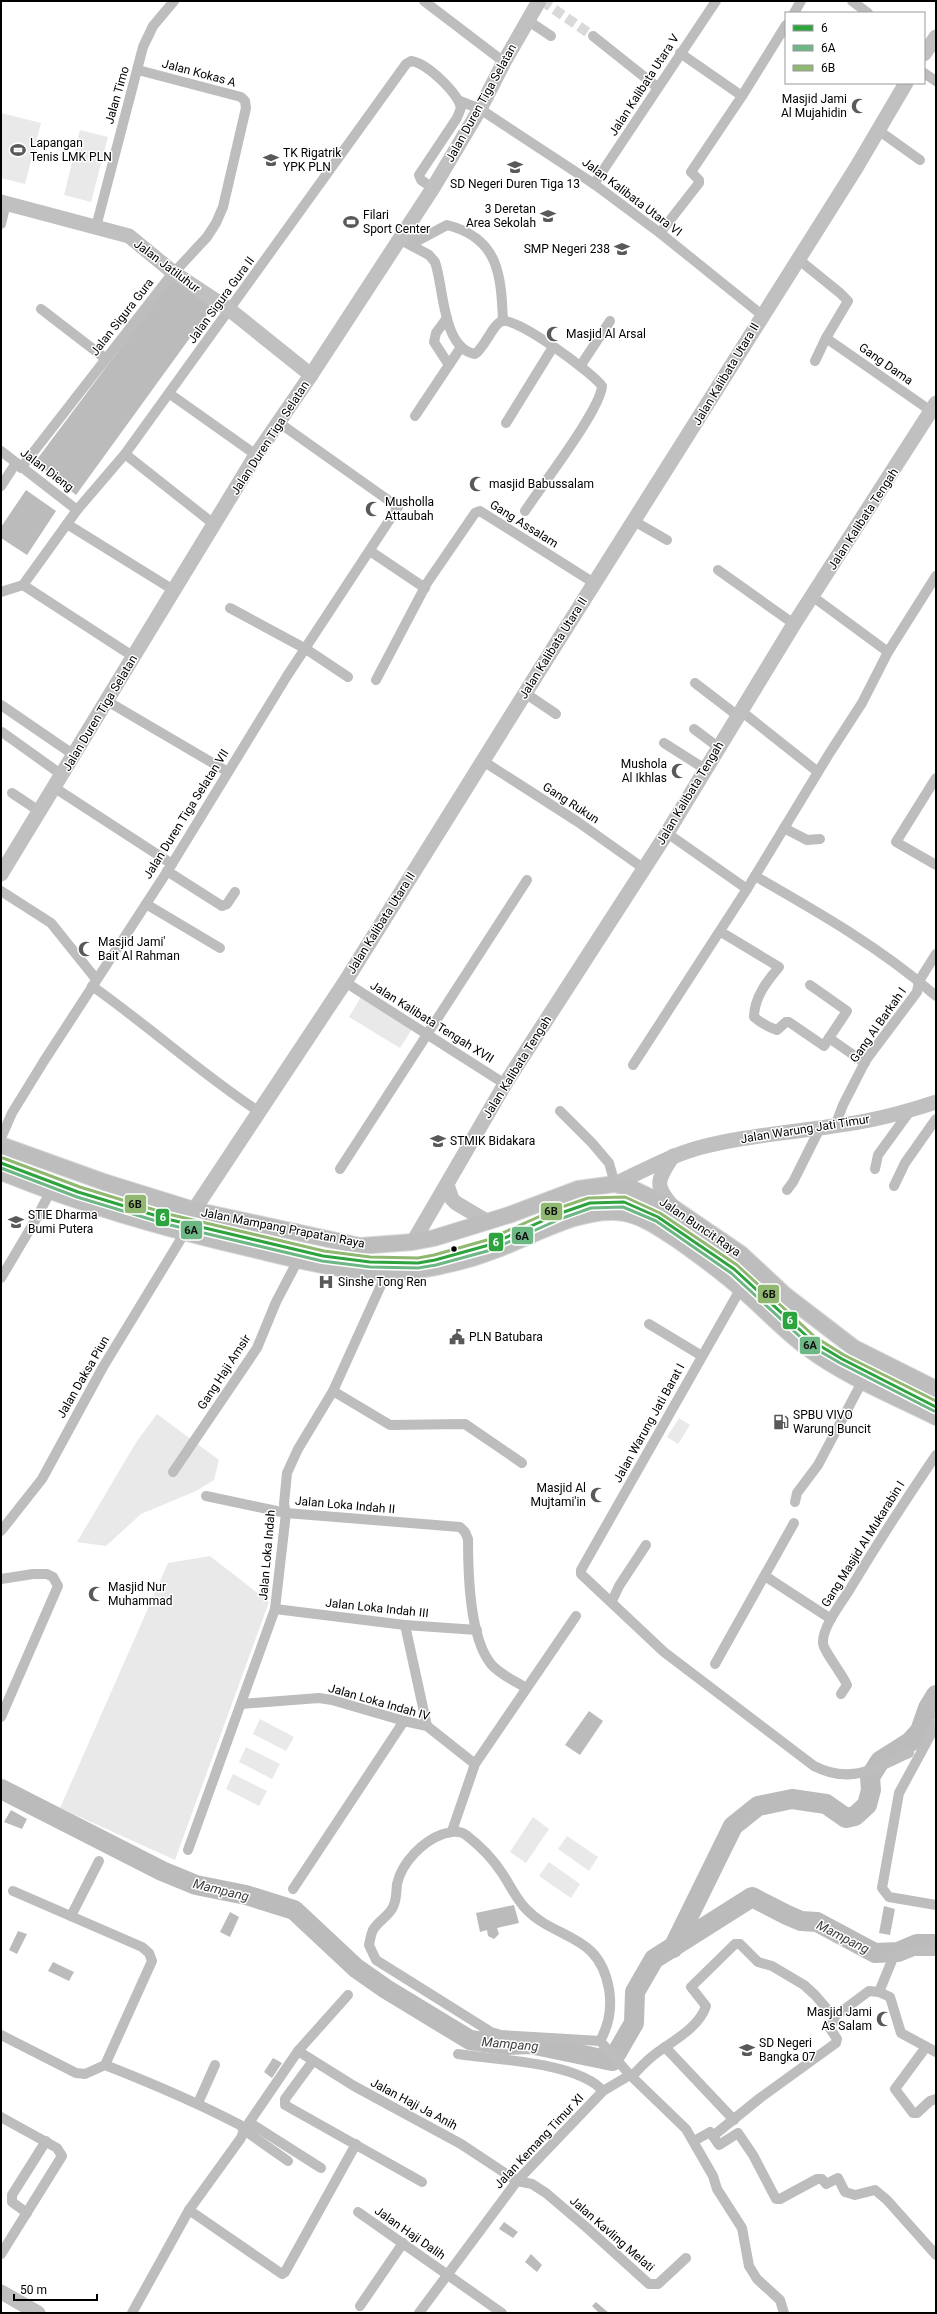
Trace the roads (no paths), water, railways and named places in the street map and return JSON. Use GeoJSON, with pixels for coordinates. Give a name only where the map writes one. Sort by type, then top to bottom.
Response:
{"type":"FeatureCollection","features":[{"type":"Feature","properties":{"kind":"main road","name":"Jalan Mampang Prapatan Raya"},"geometry":{"type":"LineString","coordinates":[[1,1144],[86,1176],[194,1210],[360,1246],[413,1242],[488,1222],[578,1189],[616,1184]]}},
{"type":"Feature","properties":{"kind":"main road","name":"Jalan Mampang Prapatan Raya"},"geometry":{"type":"LineString","coordinates":[[1,1172],[50,1192],[184,1234],[328,1267],[387,1272],[437,1267],[474,1258],[579,1217]]}},
{"type":"Feature","properties":{"kind":"main road","name":"Jalan Buncit Raya"},"geometry":{"type":"LineString","coordinates":[[616,1184],[633,1189],[675,1209],[741,1254],[785,1295],[854,1348],[936,1389]]}},
{"type":"Feature","properties":{"kind":"main road","name":"Jalan Buncit Raya"},"geometry":{"type":"LineString","coordinates":[[579,1217],[611,1212],[634,1216],[646,1220],[704,1259],[741,1288],[811,1351],[863,1380],[936,1417]]}},
{"type":"Feature","properties":{"kind":"street","name":"Jalan Timo"},"geometry":{"type":"LineString","coordinates":[[96,227],[117,141],[147,37],[153,26],[174,1]]}},
{"type":"Feature","properties":{"kind":"street","name":"Jalan Duren Tiga Selatan"},"geometry":{"type":"LineString","coordinates":[[1,874],[175,592],[256,455],[312,375],[433,188],[480,109],[504,62],[539,1]]}},
{"type":"Feature","properties":{"kind":"street","name":"Jalan Kalibata Utara V"},"geometry":{"type":"LineString","coordinates":[[594,184],[657,87],[716,1]]}},
{"type":"Feature","properties":{"kind":"street"},"geometry":{"type":"LineString","coordinates":[[795,12],[801,1]]}},
{"type":"Feature","properties":{"kind":"street"},"geometry":{"type":"LineString","coordinates":[[852,1],[867,12]]}},
{"type":"Feature","properties":{"kind":"street"},"geometry":{"type":"LineString","coordinates":[[426,2],[504,62]]}},
{"type":"Feature","properties":{"kind":"street"},"geometry":{"type":"LineString","coordinates":[[527,20],[551,36]]}},
{"type":"Feature","properties":{"kind":"street"},"geometry":{"type":"LineString","coordinates":[[660,233],[699,183],[699,180],[691,172],[742,96],[785,28]]}},
{"type":"Feature","properties":{"kind":"street"},"geometry":{"type":"LineString","coordinates":[[593,36],[657,87]]}},
{"type":"Feature","properties":{"kind":"street"},"geometry":{"type":"LineString","coordinates":[[925,53],[936,37]]}},
{"type":"Feature","properties":{"kind":"street"},"geometry":{"type":"LineString","coordinates":[[680,53],[742,96]]}},
{"type":"Feature","properties":{"kind":"street","name":"Jalan Sigura Gura II"},"geometry":{"type":"LineString","coordinates":[[22,585],[77,510],[125,454],[170,394],[408,62],[417,61],[423,64],[460,101],[480,109]]}},
{"type":"Feature","properties":{"kind":"street","name":"Jalan Kokas A"},"geometry":{"type":"LineString","coordinates":[[138,70],[241,97],[245,102],[246,108]]}},
{"type":"Feature","properties":{"kind":"street"},"geometry":{"type":"LineString","coordinates":[[925,74],[936,81]]}},
{"type":"Feature","properties":{"kind":"street","name":"Jalan Kalibata Utara II"},"geometry":{"type":"LineString","coordinates":[[194,1210],[258,1111],[345,982],[798,259],[905,84]]}},
{"type":"Feature","properties":{"kind":"street"},"geometry":{"type":"LineString","coordinates":[[433,188],[421,180],[419,175],[460,112],[460,101]]}},
{"type":"Feature","properties":{"kind":"street","name":"Jalan Sigura Gura"},"geometry":{"type":"LineString","coordinates":[[1,486],[106,359],[174,273],[207,237],[223,207],[246,108]]}},
{"type":"Feature","properties":{"kind":"street","name":"Jalan Kalibata Utara VI"},"geometry":{"type":"LineString","coordinates":[[480,109],[594,184],[660,233],[762,315]]}},
{"type":"Feature","properties":{"kind":"street"},"geometry":{"type":"LineString","coordinates":[[878,130],[920,160]]}},
{"type":"Feature","properties":{"kind":"street"},"geometry":{"type":"LineString","coordinates":[[1,224],[4,203]]}},
{"type":"Feature","properties":{"kind":"street","name":"Jalan Jatiluhur"},"geometry":{"type":"LineString","coordinates":[[4,203],[129,236],[174,273],[230,310],[312,375]]}},
{"type":"Feature","properties":{"kind":"street"},"geometry":{"type":"LineString","coordinates":[[403,236],[419,240],[447,225],[472,233],[485,244],[494,259],[500,276],[503,321]]}},
{"type":"Feature","properties":{"kind":"street"},"geometry":{"type":"LineString","coordinates":[[403,236],[435,262],[447,318],[461,347],[468,353],[475,354],[481,350],[498,324],[503,321],[509,321],[526,329],[581,365],[598,380],[602,386],[602,392],[586,421],[525,511]]}},
{"type":"Feature","properties":{"kind":"street"},"geometry":{"type":"LineString","coordinates":[[419,249],[426,237]]}},
{"type":"Feature","properties":{"kind":"street"},"geometry":{"type":"LineString","coordinates":[[798,259],[840,292],[848,301],[826,338],[815,361]]}},
{"type":"Feature","properties":{"kind":"street"},"geometry":{"type":"LineString","coordinates":[[41,309],[106,359]]}},
{"type":"Feature","properties":{"kind":"street"},"geometry":{"type":"LineString","coordinates":[[447,318],[436,334],[434,342],[449,365]]}},
{"type":"Feature","properties":{"kind":"street"},"geometry":{"type":"LineString","coordinates":[[581,365],[610,321]]}},
{"type":"Feature","properties":{"kind":"street","name":"Gang Dama"},"geometry":{"type":"LineString","coordinates":[[826,338],[934,407]]}},
{"type":"Feature","properties":{"kind":"street"},"geometry":{"type":"LineString","coordinates":[[415,416],[461,347]]}},
{"type":"Feature","properties":{"kind":"street"},"geometry":{"type":"LineString","coordinates":[[506,423],[553,347]]}},
{"type":"Feature","properties":{"kind":"street"},"geometry":{"type":"LineString","coordinates":[[170,394],[256,455]]}},
{"type":"Feature","properties":{"kind":"street","name":"Jalan Kalibata Tengah"},"geometry":{"type":"LineString","coordinates":[[413,1242],[505,1084],[667,833],[704,769],[794,624],[934,407]]}},
{"type":"Feature","properties":{"kind":"street","name":"Jalan Duren Tiga Selatan VII"},"geometry":{"type":"LineString","coordinates":[[1,1138],[12,1113],[32,1080],[169,868],[286,676],[306,649],[398,507],[278,422]]}},
{"type":"Feature","properties":{"kind":"street","name":"Jalan Dieng"},"geometry":{"type":"LineString","coordinates":[[1,452],[77,510]]}},
{"type":"Feature","properties":{"kind":"street"},"geometry":{"type":"LineString","coordinates":[[125,454],[215,525]]}},
{"type":"Feature","properties":{"kind":"street","name":"Gang Assalam"},"geometry":{"type":"LineString","coordinates":[[425,588],[472,518],[480,511],[594,583]]}},
{"type":"Feature","properties":{"kind":"street"},"geometry":{"type":"LineString","coordinates":[[634,521],[667,540]]}},
{"type":"Feature","properties":{"kind":"street"},"geometry":{"type":"LineString","coordinates":[[67,524],[175,592]]}},
{"type":"Feature","properties":{"kind":"street"},"geometry":{"type":"LineString","coordinates":[[370,551],[425,588],[376,680]]}},
{"type":"Feature","properties":{"kind":"street"},"geometry":{"type":"LineString","coordinates":[[718,570],[794,624]]}},
{"type":"Feature","properties":{"kind":"street"},"geometry":{"type":"LineString","coordinates":[[633,1065],[721,932],[818,772],[862,703],[888,652],[936,576]]}},
{"type":"Feature","properties":{"kind":"street"},"geometry":{"type":"LineString","coordinates":[[1,592],[22,585],[134,657]]}},
{"type":"Feature","properties":{"kind":"street"},"geometry":{"type":"LineString","coordinates":[[812,596],[888,652]]}},
{"type":"Feature","properties":{"kind":"street"},"geometry":{"type":"LineString","coordinates":[[230,608],[306,649],[348,677]]}},
{"type":"Feature","properties":{"kind":"street"},"geometry":{"type":"LineString","coordinates":[[695,683],[739,713],[818,772]]}},
{"type":"Feature","properties":{"kind":"street"},"geometry":{"type":"LineString","coordinates":[[525,693],[556,714]]}},
{"type":"Feature","properties":{"kind":"street"},"geometry":{"type":"LineString","coordinates":[[107,701],[228,772]]}},
{"type":"Feature","properties":{"kind":"street"},"geometry":{"type":"LineString","coordinates":[[1,705],[74,755]]}},
{"type":"Feature","properties":{"kind":"street"},"geometry":{"type":"LineString","coordinates":[[694,729],[718,747]]}},
{"type":"Feature","properties":{"kind":"street"},"geometry":{"type":"LineString","coordinates":[[2,732],[62,775]]}},
{"type":"Feature","properties":{"kind":"street"},"geometry":{"type":"LineString","coordinates":[[664,743],[704,769]]}},
{"type":"Feature","properties":{"kind":"street","name":"Gang Rukun"},"geometry":{"type":"LineString","coordinates":[[483,761],[578,822],[643,868]]}},
{"type":"Feature","properties":{"kind":"street"},"geometry":{"type":"LineString","coordinates":[[936,778],[896,842],[936,866]]}},
{"type":"Feature","properties":{"kind":"street"},"geometry":{"type":"LineString","coordinates":[[55,788],[222,906],[227,904],[235,892]]}},
{"type":"Feature","properties":{"kind":"street"},"geometry":{"type":"LineString","coordinates":[[12,793],[39,811]]}},
{"type":"Feature","properties":{"kind":"street"},"geometry":{"type":"LineString","coordinates":[[784,828],[807,840],[820,839]]}},
{"type":"Feature","properties":{"kind":"street"},"geometry":{"type":"LineString","coordinates":[[667,833],[747,889]]}},
{"type":"Feature","properties":{"kind":"street"},"geometry":{"type":"LineString","coordinates":[[755,876],[840,925],[905,969],[936,996]]}},
{"type":"Feature","properties":{"kind":"street"},"geometry":{"type":"LineString","coordinates":[[340,1169],[428,1035],[526,880]]}},
{"type":"Feature","properties":{"kind":"street"},"geometry":{"type":"LineString","coordinates":[[1,891],[51,923],[94,982],[212,1080],[258,1111]]}},
{"type":"Feature","properties":{"kind":"street"},"geometry":{"type":"LineString","coordinates":[[146,904],[220,948]]}},
{"type":"Feature","properties":{"kind":"street"},"geometry":{"type":"LineString","coordinates":[[721,932],[779,967],[762,990],[754,1007],[754,1017],[767,1027],[777,1030],[786,1022],[790,1022],[824,1046],[847,1011],[810,985]]}},
{"type":"Feature","properties":{"kind":"street","name":"Gang Al Barkah I"},"geometry":{"type":"LineString","coordinates":[[787,1190],[794,1182],[827,1127],[843,1105],[865,1062],[917,992],[919,981],[936,954]]}},
{"type":"Feature","properties":{"kind":"street","name":"Jalan Kalibata Tengah XVII"},"geometry":{"type":"LineString","coordinates":[[345,982],[505,1084]]}},
{"type":"Feature","properties":{"kind":"street"},"geometry":{"type":"LineString","coordinates":[[830,1038],[865,1062]]}},
{"type":"Feature","properties":{"kind":"street","name":"Jalan Warung Jati Timur"},"geometry":{"type":"LineString","coordinates":[[616,1184],[673,1156],[718,1143],[780,1129],[827,1127],[910,1111],[936,1102]]}},
{"type":"Feature","properties":{"kind":"street"},"geometry":{"type":"LineString","coordinates":[[560,1111],[592,1143],[609,1163],[616,1184]]}},
{"type":"Feature","properties":{"kind":"street"},"geometry":{"type":"LineString","coordinates":[[875,1169],[878,1156],[910,1111]]}},
{"type":"Feature","properties":{"kind":"street"},"geometry":{"type":"LineString","coordinates":[[894,1186],[905,1163],[936,1119]]}},
{"type":"Feature","properties":{"kind":"street"},"geometry":{"type":"LineString","coordinates":[[673,1156],[663,1173],[660,1186],[661,1193],[675,1209]]}},
{"type":"Feature","properties":{"kind":"street"},"geometry":{"type":"LineString","coordinates":[[447,1184],[452,1198],[456,1203],[488,1222]]}},
{"type":"Feature","properties":{"kind":"street"},"geometry":{"type":"LineString","coordinates":[[1,1278],[36,1219],[50,1192]]}},
{"type":"Feature","properties":{"kind":"street","name":"Jalan Daksa Piun"},"geometry":{"type":"LineString","coordinates":[[1,1531],[42,1479],[103,1367],[184,1234]]}},
{"type":"Feature","properties":{"kind":"street","name":"Gang Haji Amsir"},"geometry":{"type":"LineString","coordinates":[[173,1472],[257,1348],[276,1302],[298,1260]]}},
{"type":"Feature","properties":{"kind":"street","name":"Jalan Loka Indah"},"geometry":{"type":"LineString","coordinates":[[188,1850],[275,1609],[286,1513],[284,1504],[287,1473],[298,1449],[333,1391],[387,1272]]}},
{"type":"Feature","properties":{"kind":"street","name":"Jalan Warung Jati Barat I"},"geometry":{"type":"LineString","coordinates":[[612,1601],[584,1578],[581,1570],[741,1288]]}},
{"type":"Feature","properties":{"kind":"street"},"geometry":{"type":"LineString","coordinates":[[649,1324],[702,1356]]}},
{"type":"Feature","properties":{"kind":"street"},"geometry":{"type":"LineString","coordinates":[[795,1502],[797,1492],[818,1465],[863,1380]]}},
{"type":"Feature","properties":{"kind":"street"},"geometry":{"type":"LineString","coordinates":[[333,1391],[390,1425],[465,1424],[522,1463]]}},
{"type":"Feature","properties":{"kind":"street","name":"Gang Masjid Al Mukarabin I"},"geometry":{"type":"LineString","coordinates":[[841,1694],[848,1685],[841,1670],[825,1651],[823,1643],[831,1619],[883,1534],[936,1455]]}},
{"type":"Feature","properties":{"kind":"street","name":"Jalan Loka Indah II"},"geometry":{"type":"LineString","coordinates":[[206,1496],[286,1513],[460,1527],[468,1538],[469,1590],[477,1630]]}},
{"type":"Feature","properties":{"kind":"street"},"geometry":{"type":"LineString","coordinates":[[715,1664],[794,1523]]}},
{"type":"Feature","properties":{"kind":"street"},"geometry":{"type":"LineString","coordinates":[[646,1545],[619,1586],[612,1601],[664,1652],[704,1680],[814,1766],[825,1772],[845,1776],[863,1773],[909,1753]]}},
{"type":"Feature","properties":{"kind":"street"},"geometry":{"type":"LineString","coordinates":[[1,1579],[42,1574],[53,1577],[58,1586],[1,1717]]}},
{"type":"Feature","properties":{"kind":"street"},"geometry":{"type":"LineString","coordinates":[[765,1576],[831,1619]]}},
{"type":"Feature","properties":{"kind":"street","name":"Jalan Loka Indah III"},"geometry":{"type":"LineString","coordinates":[[275,1609],[405,1625],[477,1630]]}},
{"type":"Feature","properties":{"kind":"street"},"geometry":{"type":"LineString","coordinates":[[452,1831],[475,1764],[576,1616]]}},
{"type":"Feature","properties":{"kind":"street"},"geometry":{"type":"LineString","coordinates":[[405,1625],[427,1726]]}},
{"type":"Feature","properties":{"kind":"street"},"geometry":{"type":"LineString","coordinates":[[477,1630],[490,1663],[526,1688]]}},
{"type":"Feature","properties":{"kind":"street","name":"Jalan Loka Indah IV"},"geometry":{"type":"LineString","coordinates":[[241,1704],[319,1698],[332,1700],[404,1722],[427,1726],[475,1764]]}},
{"type":"Feature","properties":{"kind":"street"},"geometry":{"type":"LineString","coordinates":[[293,1890],[404,1722]]}},
{"type":"Feature","properties":{"kind":"street"},"geometry":{"type":"LineString","coordinates":[[936,1725],[899,1793],[882,1888],[884,1893],[889,1897],[936,1905]]}},
{"type":"Feature","properties":{"kind":"street"},"geometry":{"type":"LineString","coordinates":[[600,2041],[609,2022],[610,1996],[607,1978],[599,1959],[568,1935],[537,1918],[526,1909],[512,1892],[501,1872],[479,1847],[465,1834],[452,1831],[425,1843],[414,1853],[404,1868],[397,1883],[396,1900],[392,1909],[374,1930],[369,1945],[376,1960],[491,2032],[501,2035],[600,2041],[629,2076],[678,2120],[694,2141],[713,2176],[717,2189],[742,2228],[749,2266],[757,2279],[780,2300],[784,2313]]}},
{"type":"Feature","properties":{"kind":"street"},"geometry":{"type":"LineString","coordinates":[[70,1916],[99,1861]]}},
{"type":"Feature","properties":{"kind":"street"},"geometry":{"type":"LineString","coordinates":[[1,2035],[76,2073],[85,2074],[105,2065],[152,1961],[149,1953],[142,1947],[12,1891]]}},
{"type":"Feature","properties":{"kind":"street","name":"Jalan Kemang Timur XI"},"geometry":{"type":"LineString","coordinates":[[419,2313],[517,2181],[603,2091],[629,2076],[665,2047],[672,2045],[704,2012],[706,2006],[691,1987],[735,1944],[740,1944],[758,1962],[775,1968],[804,1985],[834,2017]]}},
{"type":"Feature","properties":{"kind":"street"},"geometry":{"type":"LineString","coordinates":[[879,1992],[893,1958],[914,1951],[936,1950]]}},
{"type":"Feature","properties":{"kind":"street"},"geometry":{"type":"LineString","coordinates":[[713,2136],[760,2098],[836,2043],[837,2039],[829,2027],[834,2021],[834,2017],[869,1991],[879,1992],[890,1997],[901,2033],[936,2052]]}},
{"type":"Feature","properties":{"kind":"street"},"geometry":{"type":"LineString","coordinates":[[132,2313],[189,2210],[241,2138],[298,2051],[348,1995]]}},
{"type":"Feature","properties":{"kind":"street"},"geometry":{"type":"LineString","coordinates":[[665,2047],[734,2120]]}},
{"type":"Feature","properties":{"kind":"street"},"geometry":{"type":"LineString","coordinates":[[926,2047],[895,2089],[913,2113],[917,2113],[930,2101],[936,2099]]}},
{"type":"Feature","properties":{"kind":"street","name":"Jalan Haji Ja Anih"},"geometry":{"type":"LineString","coordinates":[[298,2051],[354,2086],[461,2144],[517,2181]]}},
{"type":"Feature","properties":{"kind":"street"},"geometry":{"type":"LineString","coordinates":[[458,2054],[543,2064],[596,2083],[603,2091]]}},
{"type":"Feature","properties":{"kind":"street"},"geometry":{"type":"LineString","coordinates":[[105,2065],[198,2103],[240,2125],[247,2127],[321,2168]]}},
{"type":"Feature","properties":{"kind":"street"},"geometry":{"type":"LineString","coordinates":[[198,2103],[215,2065]]}},
{"type":"Feature","properties":{"kind":"street"},"geometry":{"type":"LineString","coordinates":[[310,2065],[285,2099],[285,2105],[422,2182]]}},
{"type":"Feature","properties":{"kind":"street"},"geometry":{"type":"LineString","coordinates":[[1,2118],[58,2148],[62,2156],[1,2254]]}},
{"type":"Feature","properties":{"kind":"street"},"geometry":{"type":"LineString","coordinates":[[247,2127],[288,2161]]}},
{"type":"Feature","properties":{"kind":"street"},"geometry":{"type":"LineString","coordinates":[[694,2141],[708,2133],[713,2136],[719,2145],[738,2133],[753,2154],[776,2199],[780,2199],[817,2179],[822,2179],[826,2184],[838,2178],[845,2192],[855,2195],[875,2190],[887,2200],[936,2255]]}},
{"type":"Feature","properties":{"kind":"street"},"geometry":{"type":"LineString","coordinates":[[27,2213],[12,2202],[12,2195],[46,2141]]}},
{"type":"Feature","properties":{"kind":"street"},"geometry":{"type":"LineString","coordinates":[[189,2210],[282,2274],[285,2272],[356,2144]]}},
{"type":"Feature","properties":{"kind":"street","name":"Jalan Kavling Melati"},"geometry":{"type":"LineString","coordinates":[[517,2181],[532,2184],[546,2193],[649,2284],[658,2284],[686,2258]]}},
{"type":"Feature","properties":{"kind":"street","name":"Jalan Haji Dalih"},"geometry":{"type":"LineString","coordinates":[[358,2212],[502,2313]]}},
{"type":"Feature","properties":{"kind":"street"},"geometry":{"type":"LineString","coordinates":[[360,2306],[403,2243]]}},
{"type":"Feature","properties":{"kind":"street"},"geometry":{"type":"LineString","coordinates":[[1,2292],[38,2313]]}},
{"type":"Feature","properties":{"kind":"waterway"},"geometry":{"type":"LineString","coordinates":[[673,1948],[733,1826],[758,1806],[792,1799],[826,1804],[846,1818],[855,1816],[867,1805],[871,1790],[870,1777],[880,1761],[910,1742],[920,1731],[928,1708],[936,1695]]}},
{"type":"Feature","properties":{"kind":"waterway","name":"Mampang"},"geometry":{"type":"LineString","coordinates":[[1,1789],[162,1871],[196,1885],[246,1895],[294,1910],[356,1968],[386,1989],[470,2040],[507,2045],[530,2044],[612,2061],[634,2023],[635,1992],[654,1959],[752,1897],[801,1921],[817,1922],[875,1953],[898,1952],[917,1944],[936,1944]]}},
{"type":"Feature","properties":{"kind":"tunnel"},"geometry":{"type":"LineString","coordinates":[[542,1],[593,36]]}},
{"type":"Feature","properties":{"kind":"place","name":"Masjid Jami Al Mujahidin"},"geometry":{"type":"Point","coordinates":[859,106]}},
{"type":"Feature","properties":{"kind":"place","name":"Lapangan Tenis LMK PLN"},"geometry":{"type":"Point","coordinates":[18,150]}},
{"type":"Feature","properties":{"kind":"place","name":"TK Rigatrik YPK PLN"},"geometry":{"type":"Point","coordinates":[271,160]}},
{"type":"Feature","properties":{"kind":"place","name":"SD Negeri Duren Tiga 13"},"geometry":{"type":"Point","coordinates":[515,167]}},
{"type":"Feature","properties":{"kind":"place","name":"3 Deretan Area Sekolah"},"geometry":{"type":"Point","coordinates":[548,216]}},
{"type":"Feature","properties":{"kind":"place","name":"Filari Sport Center"},"geometry":{"type":"Point","coordinates":[351,222]}},
{"type":"Feature","properties":{"kind":"place","name":"SMP Negeri 238"},"geometry":{"type":"Point","coordinates":[622,249]}},
{"type":"Feature","properties":{"kind":"place","name":"Masjid Al Arsal"},"geometry":{"type":"Point","coordinates":[554,334]}},
{"type":"Feature","properties":{"kind":"place","name":"masjid Babussalam"},"geometry":{"type":"Point","coordinates":[477,484]}},
{"type":"Feature","properties":{"kind":"place","name":"Musholla Attaubah"},"geometry":{"type":"Point","coordinates":[373,509]}},
{"type":"Feature","properties":{"kind":"place","name":"Mushola Al Ikhlas"},"geometry":{"type":"Point","coordinates":[679,771]}},
{"type":"Feature","properties":{"kind":"place","name":"Masjid Jami' Bait Al Rahman"},"geometry":{"type":"Point","coordinates":[86,949]}},
{"type":"Feature","properties":{"kind":"place","name":"STMIK Bidakara"},"geometry":{"type":"Point","coordinates":[438,1141]}},
{"type":"Feature","properties":{"kind":"place","name":"STIE Dharma Bumi Putera"},"geometry":{"type":"Point","coordinates":[16,1222]}},
{"type":"Feature","properties":{"kind":"place","name":"Sinshe Tong Ren"},"geometry":{"type":"Point","coordinates":[326,1282]}},
{"type":"Feature","properties":{"kind":"place","name":"PLN Batubara"},"geometry":{"type":"Point","coordinates":[457,1337]}},
{"type":"Feature","properties":{"kind":"place","name":"SPBU VIVO Warung Buncit"},"geometry":{"type":"Point","coordinates":[781,1422]}},
{"type":"Feature","properties":{"kind":"place","name":"Masjid Al Mujtami'in"},"geometry":{"type":"Point","coordinates":[598,1495]}},
{"type":"Feature","properties":{"kind":"place","name":"Masjid Nur Muhammad"},"geometry":{"type":"Point","coordinates":[96,1594]}},
{"type":"Feature","properties":{"kind":"place","name":"Masjid Jami As Salam"},"geometry":{"type":"Point","coordinates":[884,2019]}},
{"type":"Feature","properties":{"kind":"place","name":"SD Negeri Bangka 07"},"geometry":{"type":"Point","coordinates":[747,2050]}}]}
